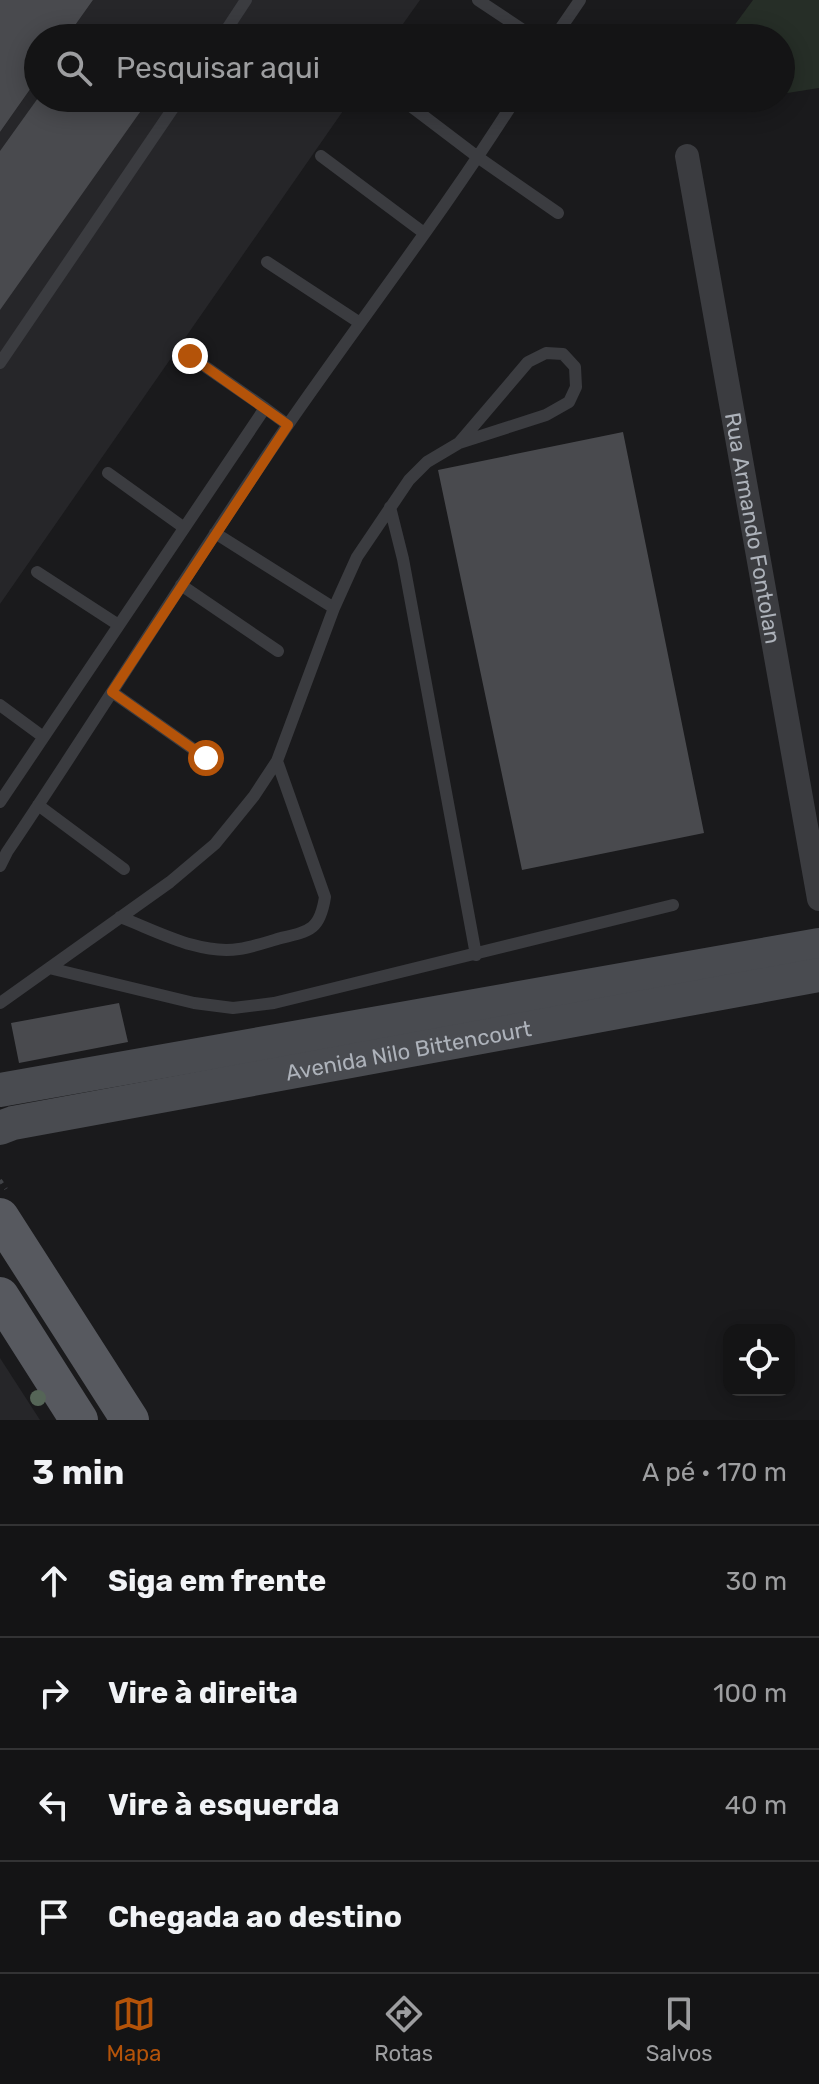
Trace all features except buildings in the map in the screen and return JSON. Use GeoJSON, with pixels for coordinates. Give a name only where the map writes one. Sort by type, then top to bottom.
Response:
{"type":"FeatureCollection","features":[{"type":"Feature","properties":{"kind":"main road"},"geometry":{"type":"LineString","coordinates":[[0,1217],[130,1420]]}},
{"type":"Feature","properties":{"kind":"main road"},"geometry":{"type":"LineString","coordinates":[[0,1296],[79,1420]]}},
{"type":"Feature","properties":{"kind":"street","name":"Rua Armando Fontolan"},"geometry":{"type":"LineString","coordinates":[[687,156],[819,899]]}},
{"type":"Feature","properties":{"kind":"street","name":"Avenida Nilo Bittencourt"},"geometry":{"type":"LineString","coordinates":[[0,1090],[819,945]]}},
{"type":"Feature","properties":{"kind":"street","name":"Avenida Nilo Bittencourt"},"geometry":{"type":"LineString","coordinates":[[0,1128],[13,1123],[819,975]]}},
{"type":"Feature","properties":{"kind":"lane"},"geometry":{"type":"LineString","coordinates":[[230,24],[246,0]]}},
{"type":"Feature","properties":{"kind":"lane"},"geometry":{"type":"LineString","coordinates":[[478,0],[514,24]]}},
{"type":"Feature","properties":{"kind":"lane"},"geometry":{"type":"LineString","coordinates":[[564,24],[580,0]]}},
{"type":"Feature","properties":{"kind":"lane"},"geometry":{"type":"LineString","coordinates":[[0,363],[170,112]]}},
{"type":"Feature","properties":{"kind":"lane"},"geometry":{"type":"LineString","coordinates":[[418,112],[558,213]]}},
{"type":"Feature","properties":{"kind":"lane"},"geometry":{"type":"LineString","coordinates":[[0,866],[3,849],[38,805],[215,533],[288,425],[479,158],[507,112]]}},
{"type":"Feature","properties":{"kind":"lane"},"geometry":{"type":"LineString","coordinates":[[321,156],[424,233]]}},
{"type":"Feature","properties":{"kind":"lane"},"geometry":{"type":"LineString","coordinates":[[267,262],[360,323]]}},
{"type":"Feature","properties":{"kind":"lane"},"geometry":{"type":"LineString","coordinates":[[0,1003],[170,882],[215,844],[254,796],[277,761],[334,608],[357,557],[409,480],[427,462],[459,443],[546,415],[569,402],[576,387],[575,367],[563,354],[546,353],[528,362],[459,443]]}},
{"type":"Feature","properties":{"kind":"lane"},"geometry":{"type":"LineString","coordinates":[[190,356],[288,425]]}},
{"type":"Feature","properties":{"kind":"lane"},"geometry":{"type":"LineString","coordinates":[[2,793],[265,408]]}},
{"type":"Feature","properties":{"kind":"lane"},"geometry":{"type":"LineString","coordinates":[[108,473],[183,527]]}},
{"type":"Feature","properties":{"kind":"lane"},"geometry":{"type":"LineString","coordinates":[[390,507],[403,559],[476,955]]}},
{"type":"Feature","properties":{"kind":"lane"},"geometry":{"type":"LineString","coordinates":[[215,533],[334,608]]}},
{"type":"Feature","properties":{"kind":"lane"},"geometry":{"type":"LineString","coordinates":[[37,572],[117,624]]}},
{"type":"Feature","properties":{"kind":"lane"},"geometry":{"type":"LineString","coordinates":[[181,585],[278,651]]}},
{"type":"Feature","properties":{"kind":"lane"},"geometry":{"type":"LineString","coordinates":[[112,692],[206,758]]}},
{"type":"Feature","properties":{"kind":"lane"},"geometry":{"type":"LineString","coordinates":[[0,705],[42,736]]}},
{"type":"Feature","properties":{"kind":"lane"},"geometry":{"type":"LineString","coordinates":[[120,917],[188,944],[209,948],[236,950],[308,932],[321,919],[325,897],[277,761]]}},
{"type":"Feature","properties":{"kind":"lane"},"geometry":{"type":"LineString","coordinates":[[38,805],[124,869]]}},
{"type":"Feature","properties":{"kind":"lane"},"geometry":{"type":"LineString","coordinates":[[49,968],[194,1003],[233,1008],[274,1003],[673,905]]}},
{"type":"Feature","properties":{"kind":"shaded area"},"geometry":{"type":"Polygon","coordinates":[[[93,0],[420,0],[403,24],[76,24],[93,0]]]}},
{"type":"Feature","properties":{"kind":"shaded area"},"geometry":{"type":"Polygon","coordinates":[[[753,0],[819,0],[819,88],[795,92],[795,24],[735,24],[753,0]]]}},
{"type":"Feature","properties":{"kind":"shaded area"},"geometry":{"type":"Polygon","coordinates":[[[24,98],[24,112],[342,112],[0,604],[0,132],[24,98]]]}},
{"type":"Feature","properties":{"kind":"shaded area"},"geometry":{"type":"Polygon","coordinates":[[[0,1358],[40,1420],[0,1420],[0,1358]]]}},
{"type":"Feature","properties":{"kind":"route"},"geometry":{"type":"LineString","coordinates":[[190,356],[288,425],[112,692],[206,758]]}}]}
